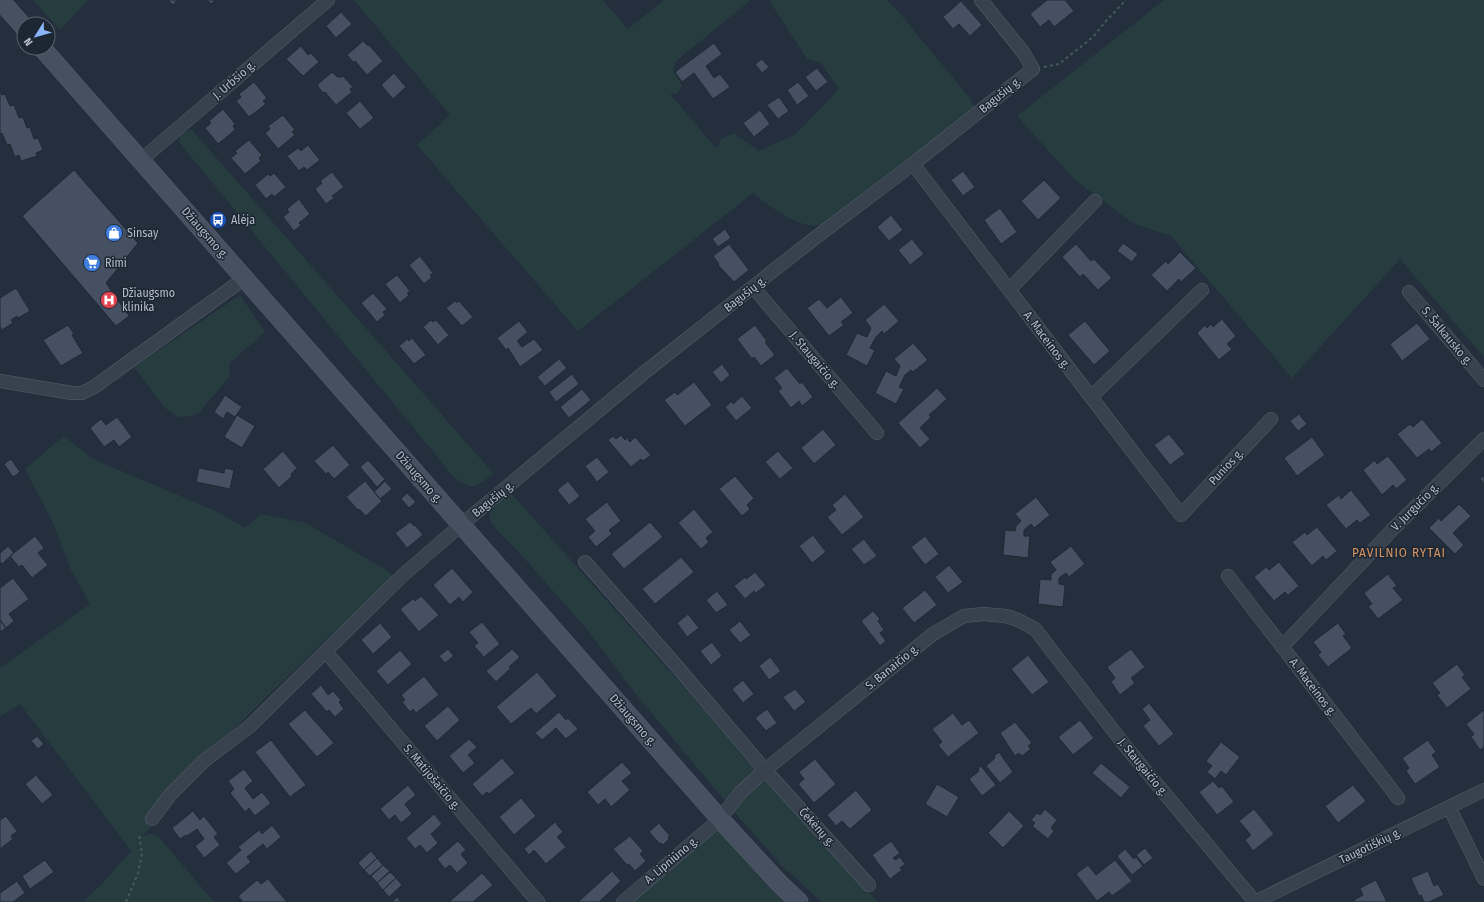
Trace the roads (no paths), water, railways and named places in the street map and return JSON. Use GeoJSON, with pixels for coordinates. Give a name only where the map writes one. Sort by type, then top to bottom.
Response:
{"type":"FeatureCollection","features":[{"type":"Feature","properties":{"kind":"street"},"geometry":{"type":"LineString","coordinates":[[0,0],[16,18]]}},
{"type":"Feature","properties":{"kind":"street","name":"J. Urbšio g."},"geometry":{"type":"LineString","coordinates":[[141,160],[328,0]]}},
{"type":"Feature","properties":{"kind":"street","name":"Bagušių g."},"geometry":{"type":"LineString","coordinates":[[152,819],[170,795],[205,760],[249,727],[403,575],[461,525],[516,481],[645,372],[1033,69],[1023,52],[981,0]]}},
{"type":"Feature","properties":{"kind":"street","name":"Džiaugsmo g."},"geometry":{"type":"LineString","coordinates":[[49,56],[720,818],[779,883],[799,902]]}},
{"type":"Feature","properties":{"kind":"street","name":"A. Maceinos g."},"geometry":{"type":"LineString","coordinates":[[913,164],[1181,515]]}},
{"type":"Feature","properties":{"kind":"street"},"geometry":{"type":"LineString","coordinates":[[1009,290],[1095,201]]}},
{"type":"Feature","properties":{"kind":"street"},"geometry":{"type":"LineString","coordinates":[[0,381],[72,393],[82,393],[94,387],[244,278]]}},
{"type":"Feature","properties":{"kind":"street","name":"J. Staugaičio g."},"geometry":{"type":"LineString","coordinates":[[753,287],[877,433]]}},
{"type":"Feature","properties":{"kind":"street"},"geometry":{"type":"LineString","coordinates":[[1091,397],[1202,290]]}},
{"type":"Feature","properties":{"kind":"street","name":"S. Šalkausko g."},"geometry":{"type":"LineString","coordinates":[[1409,292],[1484,380]]}},
{"type":"Feature","properties":{"kind":"street","name":"Punios g."},"geometry":{"type":"LineString","coordinates":[[1181,515],[1271,419]]}},
{"type":"Feature","properties":{"kind":"street","name":"V. Jurgučio g."},"geometry":{"type":"LineString","coordinates":[[1282,647],[1392,530],[1484,439]]}},
{"type":"Feature","properties":{"kind":"street"},"geometry":{"type":"LineString","coordinates":[[585,562],[674,663],[765,770]]}},
{"type":"Feature","properties":{"kind":"street","name":"A. Maceinos g."},"geometry":{"type":"LineString","coordinates":[[1228,576],[1398,798]]}},
{"type":"Feature","properties":{"kind":"street","name":"S. Banaičio g."},"geometry":{"type":"LineString","coordinates":[[720,818],[740,793],[765,770],[933,634],[964,616],[983,614],[1006,616],[1018,620],[1035,629]]}},
{"type":"Feature","properties":{"kind":"street","name":"J. Staugaičio g."},"geometry":{"type":"LineString","coordinates":[[1035,629],[1126,747],[1255,902]]}},
{"type":"Feature","properties":{"kind":"street","name":"S. Matijošaičio g."},"geometry":{"type":"LineString","coordinates":[[326,652],[538,902]]}},
{"type":"Feature","properties":{"kind":"street","name":"Čekėnų g."},"geometry":{"type":"LineString","coordinates":[[765,770],[869,885]]}},
{"type":"Feature","properties":{"kind":"street","name":"Taugotiškių g."},"geometry":{"type":"LineString","coordinates":[[1255,902],[1484,790]]}},
{"type":"Feature","properties":{"kind":"street"},"geometry":{"type":"LineString","coordinates":[[1449,807],[1484,879]]}},
{"type":"Feature","properties":{"kind":"street","name":"A. Lipniūno g."},"geometry":{"type":"LineString","coordinates":[[623,902],[720,818]]}},
{"type":"Feature","properties":{"kind":"place","name":"Alėja"},"geometry":{"type":"Point","coordinates":[218,220]}},
{"type":"Feature","properties":{"kind":"place","name":"Sinsay"},"geometry":{"type":"Point","coordinates":[114,233]}},
{"type":"Feature","properties":{"kind":"place","name":"Rimi"},"geometry":{"type":"Point","coordinates":[92,263]}},
{"type":"Feature","properties":{"kind":"place","name":"Džiaugsmo klinika"},"geometry":{"type":"Point","coordinates":[109,300]}},
{"type":"Feature","properties":{"kind":"district","name":"PAVILNIO RYTAI"},"geometry":{"type":"Point","coordinates":[1399,552]}}]}
